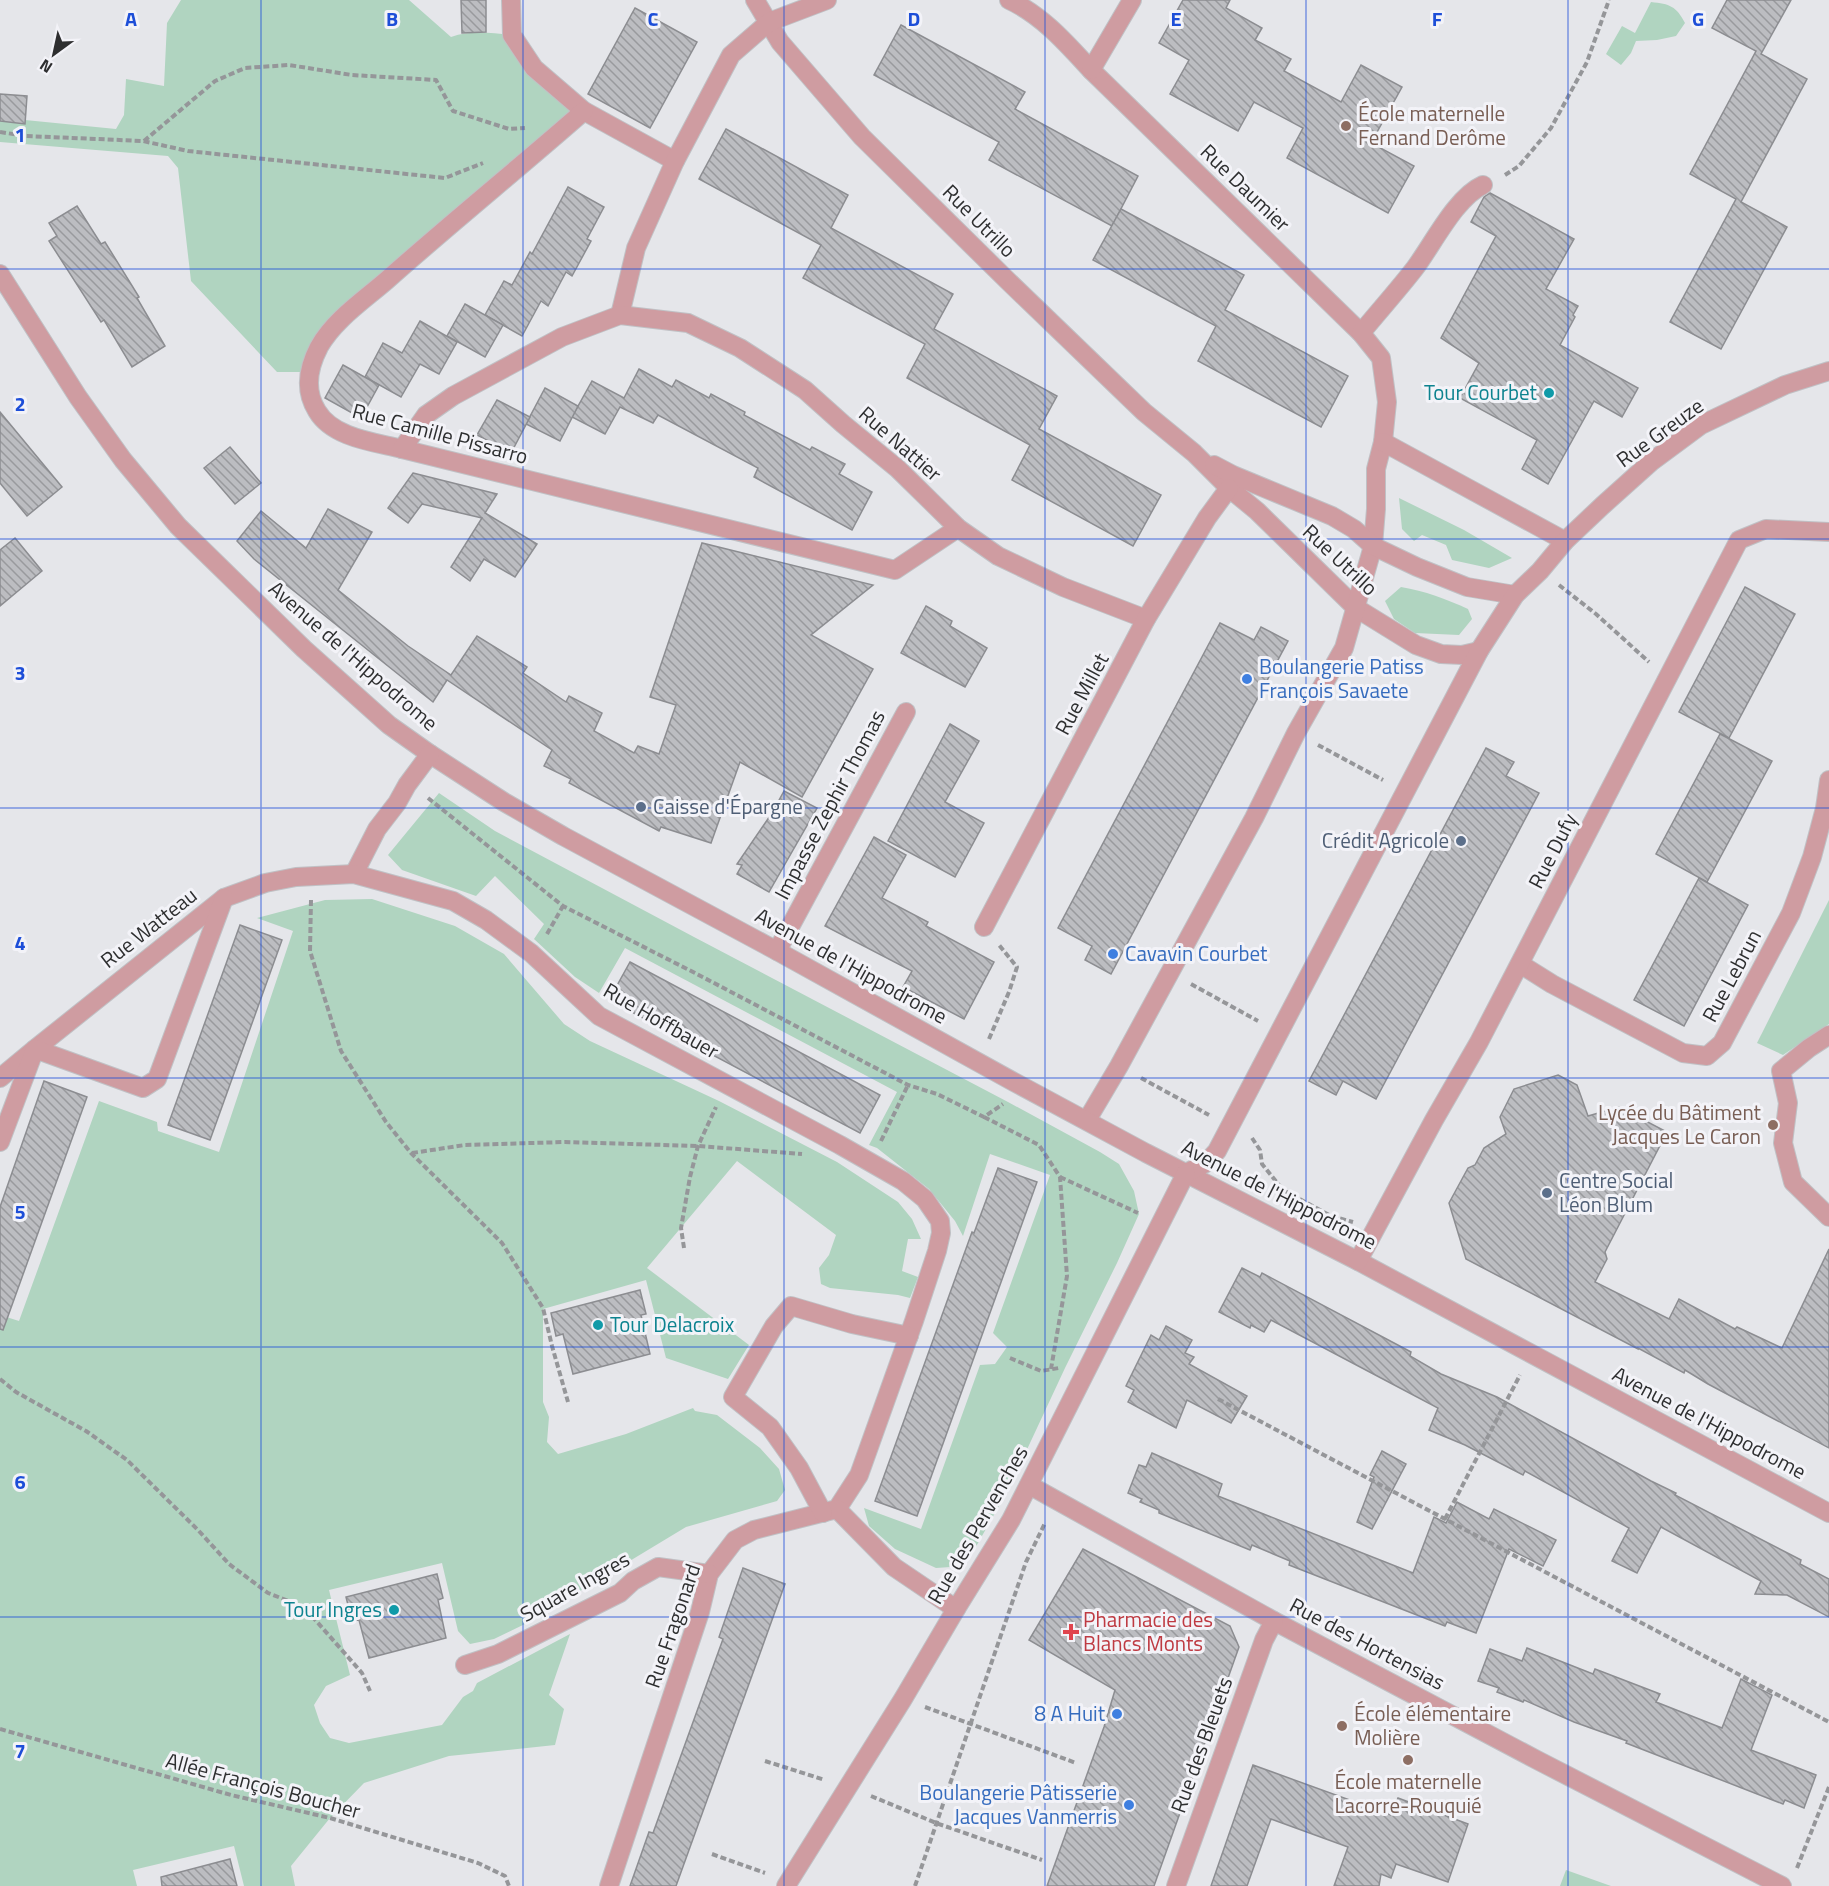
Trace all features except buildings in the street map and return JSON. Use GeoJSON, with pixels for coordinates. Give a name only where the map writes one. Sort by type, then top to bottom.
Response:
{"type":"FeatureCollection","features":[{"type":"Feature","properties":{"kind":"street"},"geometry":{"type":"LineString","coordinates":[[511,0],[512,35],[534,68],[584,111],[675,161]]}},
{"type":"Feature","properties":{"kind":"street","name":"Rue Utrillo"},"geometry":{"type":"LineString","coordinates":[[755,0],[780,42],[862,137],[1126,395],[1257,511],[1356,608],[1416,645],[1441,654],[1462,655],[1479,651]]}},
{"type":"Feature","properties":{"kind":"street"},"geometry":{"type":"LineString","coordinates":[[620,315],[636,248],[675,161],[731,55],[769,22],[827,0]]}},
{"type":"Feature","properties":{"kind":"street","name":"Rue Daumier"},"geometry":{"type":"LineString","coordinates":[[1009,0],[1022,6],[1061,37],[1091,70],[1361,333],[1381,358],[1387,402],[1383,442],[1376,469],[1373,546],[1344,648],[1296,733],[1254,818],[1170,973],[1088,1120]]}},
{"type":"Feature","properties":{"kind":"street"},"geometry":{"type":"LineString","coordinates":[[1091,70],[1132,0]]}},
{"type":"Feature","properties":{"kind":"street","name":"Rue Camille Pissarro"},"geometry":{"type":"LineString","coordinates":[[584,111],[330,330],[308,372],[313,404],[318,414],[329,426],[354,436],[402,449],[895,570],[958,528]]}},
{"type":"Feature","properties":{"kind":"street"},"geometry":{"type":"LineString","coordinates":[[1361,333],[1416,267],[1444,225],[1471,191],[1483,185]]}},
{"type":"Feature","properties":{"kind":"street","name":"Avenue de l'Hippodrome"},"geometry":{"type":"LineString","coordinates":[[0,274],[78,397],[123,460],[178,526],[313,656],[389,724],[430,754],[504,802],[563,836],[1014,1082],[1358,1261],[1829,1513]]}},
{"type":"Feature","properties":{"kind":"street","name":"Rue Nattier"},"geometry":{"type":"LineString","coordinates":[[402,449],[426,415],[453,396],[562,337],[620,315],[688,323],[740,348],[806,390],[898,469],[958,528],[998,556],[1063,587],[1146,619]]}},
{"type":"Feature","properties":{"kind":"street","name":"Rue Greuze"},"geometry":{"type":"LineString","coordinates":[[1186,1173],[1206,1163],[1217,1151],[1479,651],[1515,595],[1540,571],[1565,541],[1602,506],[1651,462],[1701,425],[1785,385],[1829,371]]}},
{"type":"Feature","properties":{"kind":"street"},"geometry":{"type":"LineString","coordinates":[[1383,442],[1565,541]]}},
{"type":"Feature","properties":{"kind":"street","name":"Rue Utrillo"},"geometry":{"type":"LineString","coordinates":[[1194,453],[1233,475],[1332,516],[1354,529],[1373,546],[1417,567],[1467,587],[1515,595]]}},
{"type":"Feature","properties":{"kind":"street","name":"Rue Millet"},"geometry":{"type":"LineString","coordinates":[[984,927],[1146,619],[1207,518],[1229,488]]}},
{"type":"Feature","properties":{"kind":"street","name":"Rue Dufy"},"geometry":{"type":"LineString","coordinates":[[1358,1261],[1479,1042],[1739,540],[1767,529],[1829,532]]}},
{"type":"Feature","properties":{"kind":"street","name":"Impasse Zephir Thomas"},"geometry":{"type":"LineString","coordinates":[[777,951],[906,712]]}},
{"type":"Feature","properties":{"kind":"street"},"geometry":{"type":"LineString","coordinates":[[354,874],[377,829],[430,754]]}},
{"type":"Feature","properties":{"kind":"street","name":"Rue Lebrun"},"geometry":{"type":"LineString","coordinates":[[1520,964],[1683,1053],[1707,1056],[1722,1043],[1791,913],[1812,857],[1825,808],[1829,780]]}},
{"type":"Feature","properties":{"kind":"street","name":"Rue Watteau"},"geometry":{"type":"LineString","coordinates":[[0,1078],[224,898],[265,883],[296,877],[354,874]]}},
{"type":"Feature","properties":{"kind":"street","name":"Rue Hoffbauer"},"geometry":{"type":"LineString","coordinates":[[354,874],[453,901],[486,920],[531,953],[599,1016],[871,1162],[903,1181],[925,1199],[939,1221],[941,1233],[909,1336]]}},
{"type":"Feature","properties":{"kind":"street"},"geometry":{"type":"LineString","coordinates":[[0,1142],[35,1048],[143,1088],[157,1079],[224,898]]}},
{"type":"Feature","properties":{"kind":"street"},"geometry":{"type":"LineString","coordinates":[[1829,1035],[1809,1047],[1781,1071],[1788,1103],[1783,1143],[1793,1182],[1829,1217]]}},
{"type":"Feature","properties":{"kind":"street","name":"Rue des Pervenches"},"geometry":{"type":"LineString","coordinates":[[787,1884],[903,1699],[1011,1520],[1186,1173]]}},
{"type":"Feature","properties":{"kind":"street"},"geometry":{"type":"LineString","coordinates":[[830,1511],[859,1475],[909,1336],[852,1324],[791,1306],[774,1326],[733,1397],[770,1426],[830,1511],[894,1567],[956,1609]]}},
{"type":"Feature","properties":{"kind":"street","name":"Rue des Hortensias"},"geometry":{"type":"LineString","coordinates":[[1029,1485],[1274,1620],[1537,1760],[1782,1886]]}},
{"type":"Feature","properties":{"kind":"street","name":"Rue Fragonard"},"geometry":{"type":"LineString","coordinates":[[609,1886],[700,1612],[709,1574],[735,1540],[754,1530],[830,1511]]}},
{"type":"Feature","properties":{"kind":"street","name":"Square Ingres"},"geometry":{"type":"LineString","coordinates":[[465,1665],[498,1654],[620,1593],[633,1581],[658,1567],[709,1574]]}},
{"type":"Feature","properties":{"kind":"street","name":"Rue des Bleuets"},"geometry":{"type":"LineString","coordinates":[[1176,1886],[1264,1640],[1274,1620]]}},
{"type":"Feature","properties":{"kind":"path"},"geometry":{"type":"LineString","coordinates":[[1483,185],[1496,181],[1519,166],[1551,128],[1587,62],[1609,0]]}},
{"type":"Feature","properties":{"kind":"path"},"geometry":{"type":"LineString","coordinates":[[143,141],[214,81],[245,68],[289,65],[352,75],[436,80],[453,111],[509,129],[566,127]]}},
{"type":"Feature","properties":{"kind":"path"},"geometry":{"type":"LineString","coordinates":[[0,132],[26,136],[143,141],[188,151],[445,178],[492,159]]}},
{"type":"Feature","properties":{"kind":"path"},"geometry":{"type":"LineString","coordinates":[[1540,571],[1596,614],[1668,678]]}},
{"type":"Feature","properties":{"kind":"path"},"geometry":{"type":"LineString","coordinates":[[1296,733],[1406,792]]}},
{"type":"Feature","properties":{"kind":"path"},"geometry":{"type":"LineString","coordinates":[[407,785],[432,801],[562,906],[695,972],[908,1085],[937,1094],[1039,1145],[1060,1177],[1067,1276],[1051,1369]]}},
{"type":"Feature","properties":{"kind":"path"},"geometry":{"type":"LineString","coordinates":[[316,875],[310,904],[310,951],[341,1051],[386,1122],[411,1153],[502,1243],[513,1260],[543,1308],[568,1402]]}},
{"type":"Feature","properties":{"kind":"path"},"geometry":{"type":"LineString","coordinates":[[531,953],[551,928],[562,906]]}},
{"type":"Feature","properties":{"kind":"path"},"geometry":{"type":"LineString","coordinates":[[979,1062],[1009,992],[1017,967],[984,927]]}},
{"type":"Feature","properties":{"kind":"path"},"geometry":{"type":"LineString","coordinates":[[1170,973],[1280,1034]]}},
{"type":"Feature","properties":{"kind":"path"},"geometry":{"type":"LineString","coordinates":[[1119,1066],[1254,1139],[1260,1150],[1262,1164],[1283,1190],[1331,1216],[1353,1222],[1368,1213],[1380,1220]]}},
{"type":"Feature","properties":{"kind":"path"},"geometry":{"type":"LineString","coordinates":[[984,1117],[1008,1102],[1014,1082]]}},
{"type":"Feature","properties":{"kind":"path"},"geometry":{"type":"LineString","coordinates":[[684,1248],[681,1228],[698,1146],[728,1085]]}},
{"type":"Feature","properties":{"kind":"path"},"geometry":{"type":"LineString","coordinates":[[871,1162],[908,1085]]}},
{"type":"Feature","properties":{"kind":"path"},"geometry":{"type":"LineString","coordinates":[[411,1153],[465,1145],[565,1142],[698,1146],[799,1154],[820,1153],[840,1145]]}},
{"type":"Feature","properties":{"kind":"path"},"geometry":{"type":"LineString","coordinates":[[1060,1177],[1160,1224]]}},
{"type":"Feature","properties":{"kind":"path"},"geometry":{"type":"LineString","coordinates":[[1445,1519],[1517,1383],[1529,1352]]}},
{"type":"Feature","properties":{"kind":"path"},"geometry":{"type":"LineString","coordinates":[[1010,1358],[1041,1371],[1065,1368],[1086,1373]]}},
{"type":"Feature","properties":{"kind":"path"},"geometry":{"type":"LineString","coordinates":[[0,1379],[16,1392],[86,1431],[127,1460],[229,1564],[268,1593],[304,1607],[362,1673],[370,1691]]}},
{"type":"Feature","properties":{"kind":"path"},"geometry":{"type":"LineString","coordinates":[[1218,1399],[1829,1722]]}},
{"type":"Feature","properties":{"kind":"path"},"geometry":{"type":"LineString","coordinates":[[915,1886],[1026,1562],[1042,1531],[1054,1499]]}},
{"type":"Feature","properties":{"kind":"path"},"geometry":{"type":"LineString","coordinates":[[903,1699],[1076,1763]]}},
{"type":"Feature","properties":{"kind":"path","name":"Allée François Boucher"},"geometry":{"type":"LineString","coordinates":[[0,1729],[231,1795],[330,1818],[467,1860],[505,1876],[509,1886]]}},
{"type":"Feature","properties":{"kind":"path"},"geometry":{"type":"LineString","coordinates":[[765,1761],[848,1788],[936,1823],[1042,1860]]}},
{"type":"Feature","properties":{"kind":"path"},"geometry":{"type":"LineString","coordinates":[[1797,1869],[1829,1786]]}},
{"type":"Feature","properties":{"kind":"path"},"geometry":{"type":"LineString","coordinates":[[712,1854],[787,1884]]}},
{"type":"Feature","properties":{"kind":"green space"},"geometry":{"type":"Polygon","coordinates":[[[181,0],[409,0],[451,37],[474,33],[512,35],[584,111],[330,330],[308,372],[277,372],[191,281],[178,168],[168,156],[0,142],[0,121],[25,123],[25,120],[116,129],[124,115],[126,79],[164,86],[167,23],[181,0]]]}},
{"type":"Feature","properties":{"kind":"green space"},"geometry":{"type":"Polygon","coordinates":[[[1651,2],[1672,7],[1685,23],[1676,36],[1636,41],[1631,53],[1621,65],[1606,54],[1622,26],[1635,33],[1651,2]]]}},
{"type":"Feature","properties":{"kind":"green space"},"geometry":{"type":"Polygon","coordinates":[[[1399,498],[1464,530],[1512,558],[1489,568],[1452,560],[1446,545],[1422,535],[1414,541],[1402,529],[1399,498]]]}},
{"type":"Feature","properties":{"kind":"green space"},"geometry":{"type":"Polygon","coordinates":[[[1401,587],[1435,596],[1468,609],[1472,619],[1459,635],[1415,633],[1394,619],[1385,601],[1401,587]]]}},
{"type":"Feature","properties":{"kind":"green space"},"geometry":{"type":"Polygon","coordinates":[[[439,793],[495,831],[1008,1102],[1119,1164],[1134,1191],[1139,1214],[1008,1490],[965,1566],[936,1568],[895,1549],[869,1526],[864,1508],[921,1529],[980,1365],[995,1364],[1007,1347],[993,1333],[1050,1175],[990,1154],[963,1236],[955,1221],[929,1189],[877,1148],[869,1145],[897,1092],[625,948],[599,993],[575,977],[534,939],[544,924],[495,876],[476,896],[402,870],[388,855],[439,793]]]}},
{"type":"Feature","properties":{"kind":"green space"},"geometry":{"type":"Polygon","coordinates":[[[372,899],[455,926],[504,954],[564,1024],[590,1041],[719,1101],[837,1162],[898,1202],[912,1219],[921,1239],[908,1239],[902,1271],[918,1277],[910,1298],[830,1288],[821,1284],[819,1268],[829,1255],[836,1235],[737,1161],[647,1268],[749,1345],[728,1379],[666,1358],[646,1280],[543,1309],[543,1402],[549,1417],[547,1442],[558,1454],[626,1434],[693,1408],[695,1411],[717,1415],[760,1448],[779,1469],[785,1490],[777,1501],[686,1527],[527,1623],[494,1639],[470,1644],[458,1631],[442,1563],[329,1590],[350,1675],[326,1686],[314,1705],[320,1723],[330,1738],[349,1743],[442,1725],[463,1697],[473,1691],[477,1683],[570,1634],[549,1695],[564,1709],[555,1745],[449,1756],[364,1783],[330,1818],[291,1866],[295,1886],[244,1886],[234,1846],[133,1870],[137,1886],[0,1886],[0,1315],[19,1321],[99,1101],[157,1122],[158,1131],[219,1152],[293,931],[257,918],[325,900],[372,899]]]}},
{"type":"Feature","properties":{"kind":"green space"},"geometry":{"type":"Polygon","coordinates":[[[1829,900],[1829,1024],[1783,1055],[1757,1043],[1829,900]]]}},
{"type":"Feature","properties":{"kind":"green space"},"geometry":{"type":"Polygon","coordinates":[[[1566,1870],[1611,1886],[1560,1886],[1566,1870]]]}},
{"type":"Feature","properties":{"kind":"place","name":"École maternelle Fernand Derôme"},"geometry":{"type":"Point","coordinates":[1346,126]}},
{"type":"Feature","properties":{"kind":"place","name":"Tour Courbet"},"geometry":{"type":"Point","coordinates":[1549,393]}},
{"type":"Feature","properties":{"kind":"place","name":"Boulangerie Patiss François Savaete"},"geometry":{"type":"Point","coordinates":[1247,679]}},
{"type":"Feature","properties":{"kind":"place","name":"Caisse d'Épargne"},"geometry":{"type":"Point","coordinates":[641,807]}},
{"type":"Feature","properties":{"kind":"place","name":"Crédit Agricole"},"geometry":{"type":"Point","coordinates":[1461,841]}},
{"type":"Feature","properties":{"kind":"place","name":"Cavavin Courbet"},"geometry":{"type":"Point","coordinates":[1113,954]}},
{"type":"Feature","properties":{"kind":"place","name":"Lycée du Bâtiment Jacques Le Caron"},"geometry":{"type":"Point","coordinates":[1773,1125]}},
{"type":"Feature","properties":{"kind":"place","name":"Centre Social Léon Blum"},"geometry":{"type":"Point","coordinates":[1547,1193]}},
{"type":"Feature","properties":{"kind":"place","name":"Tour Delacroix"},"geometry":{"type":"Point","coordinates":[598,1325]}},
{"type":"Feature","properties":{"kind":"place","name":"Tour Ingres"},"geometry":{"type":"Point","coordinates":[394,1610]}},
{"type":"Feature","properties":{"kind":"place","name":"Pharmacie des Blancs Monts"},"geometry":{"type":"Point","coordinates":[1071,1632]}},
{"type":"Feature","properties":{"kind":"place","name":"8 A Huit"},"geometry":{"type":"Point","coordinates":[1117,1714]}},
{"type":"Feature","properties":{"kind":"place","name":"École élémentaire Molière"},"geometry":{"type":"Point","coordinates":[1342,1726]}},
{"type":"Feature","properties":{"kind":"place","name":"École maternelle Lacorre-Rouquié"},"geometry":{"type":"Point","coordinates":[1408,1760]}},
{"type":"Feature","properties":{"kind":"place","name":"Boulangerie Pâtisserie Jacques Vanmerris"},"geometry":{"type":"Point","coordinates":[1129,1805]}}]}
